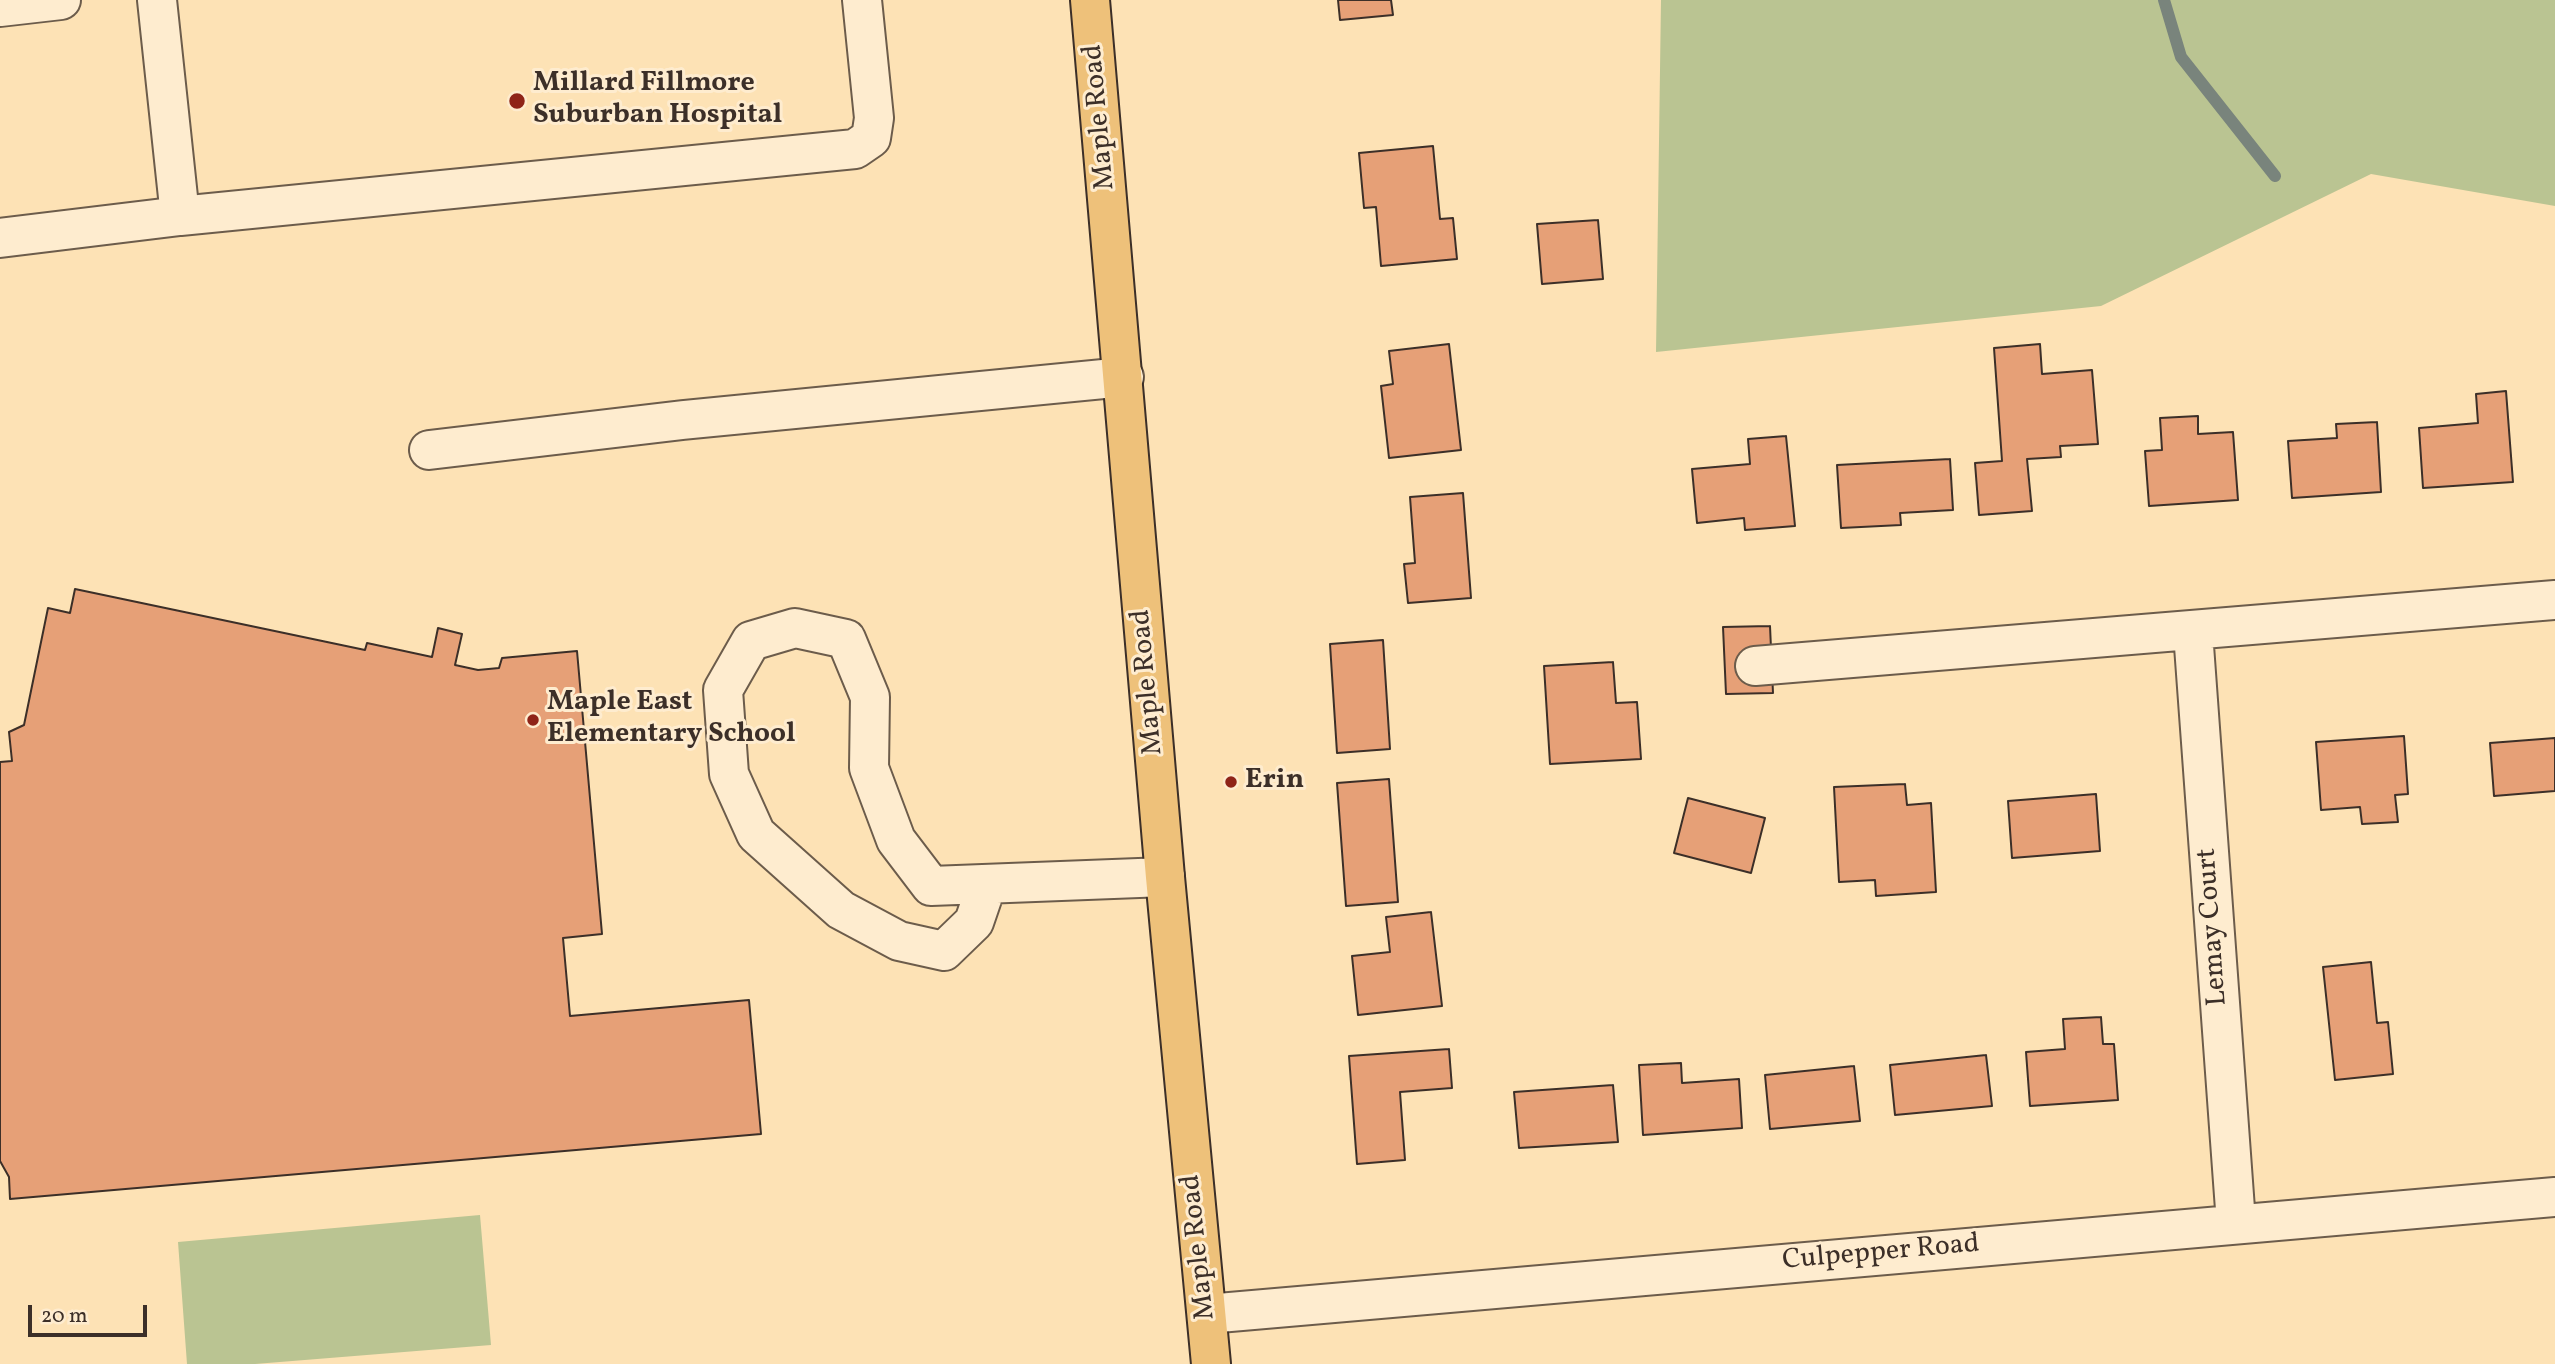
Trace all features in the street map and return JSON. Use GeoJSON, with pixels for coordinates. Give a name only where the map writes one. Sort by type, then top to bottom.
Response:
{"type":"FeatureCollection","features":[{"type":"Feature","properties":{"kind":"main road","name":"Maple Road"},"geometry":{"type":"LineString","coordinates":[[1090,0],[1211,1364]]}},
{"type":"Feature","properties":{"kind":"street"},"geometry":{"type":"LineString","coordinates":[[0,7],[61,0]]}},
{"type":"Feature","properties":{"kind":"street"},"geometry":{"type":"LineString","coordinates":[[158,0],[180,216]]}},
{"type":"Feature","properties":{"kind":"street"},"geometry":{"type":"LineString","coordinates":[[0,238],[180,216],[855,149],[871,138],[874,118],[862,0]]}},
{"type":"Feature","properties":{"kind":"street"},"geometry":{"type":"LineString","coordinates":[[429,450],[683,420],[1124,377]]}},
{"type":"Feature","properties":{"kind":"street"},"geometry":{"type":"LineString","coordinates":[[1755,666],[2193,632],[2555,600]]}},
{"type":"Feature","properties":{"kind":"street"},"geometry":{"type":"LineString","coordinates":[[987,884],[974,922],[944,951],[900,941],[841,910],[756,834],[729,774],[723,690],[751,641],[795,628],[846,639],[870,697],[869,768],[896,839],[931,886],[1166,877]]}},
{"type":"Feature","properties":{"kind":"street","name":"Lemay Court"},"geometry":{"type":"LineString","coordinates":[[2193,632],[2236,1223]]}},
{"type":"Feature","properties":{"kind":"street","name":"Culpepper Road"},"geometry":{"type":"LineString","coordinates":[[1207,1314],[2555,1197]]}},
{"type":"Feature","properties":{"kind":"green space"},"geometry":{"type":"Polygon","coordinates":[[[1661,0],[2555,0],[2555,206],[2371,174],[2101,306],[1656,352],[1661,0]]]}},
{"type":"Feature","properties":{"kind":"green space"},"geometry":{"type":"Polygon","coordinates":[[[480,1215],[491,1345],[255,1364],[187,1364],[178,1242],[480,1215]]]}},
{"type":"Feature","properties":{"kind":"building"},"geometry":{"type":"Polygon","coordinates":[[[1338,0],[1391,0],[1393,15],[1340,20],[1338,0]]]}},
{"type":"Feature","properties":{"kind":"building"},"geometry":{"type":"Polygon","coordinates":[[[1433,146],[1440,219],[1453,218],[1457,259],[1381,266],[1376,207],[1364,208],[1359,153],[1433,146]]]}},
{"type":"Feature","properties":{"kind":"building"},"geometry":{"type":"Polygon","coordinates":[[[1598,220],[1603,279],[1542,284],[1537,224],[1598,220]]]}},
{"type":"Feature","properties":{"kind":"building"},"geometry":{"type":"Polygon","coordinates":[[[1449,344],[1461,450],[1389,458],[1381,386],[1393,384],[1389,351],[1449,344]]]}},
{"type":"Feature","properties":{"kind":"building"},"geometry":{"type":"Polygon","coordinates":[[[2040,344],[2042,374],[2092,370],[2098,444],[2060,446],[2061,457],[2027,459],[2032,511],[1979,515],[1975,463],[2002,461],[1994,348],[2040,344]]]}},
{"type":"Feature","properties":{"kind":"building"},"geometry":{"type":"Polygon","coordinates":[[[2506,391],[2513,482],[2423,488],[2419,428],[2478,423],[2476,394],[2506,391]]]}},
{"type":"Feature","properties":{"kind":"building"},"geometry":{"type":"Polygon","coordinates":[[[2198,416],[2198,434],[2233,432],[2238,500],[2149,506],[2145,451],[2162,450],[2160,418],[2198,416]]]}},
{"type":"Feature","properties":{"kind":"building"},"geometry":{"type":"Polygon","coordinates":[[[2377,422],[2381,492],[2292,498],[2288,441],[2337,438],[2336,424],[2377,422]]]}},
{"type":"Feature","properties":{"kind":"building"},"geometry":{"type":"Polygon","coordinates":[[[1786,436],[1795,526],[1745,530],[1744,518],[1697,523],[1692,469],[1750,464],[1748,439],[1786,436]]]}},
{"type":"Feature","properties":{"kind":"building"},"geometry":{"type":"Polygon","coordinates":[[[1950,459],[1953,510],[1900,513],[1901,525],[1841,528],[1837,465],[1950,459]]]}},
{"type":"Feature","properties":{"kind":"building"},"geometry":{"type":"Polygon","coordinates":[[[1463,493],[1471,598],[1408,603],[1404,564],[1415,563],[1410,497],[1463,493]]]}},
{"type":"Feature","properties":{"kind":"building"},"geometry":{"type":"Polygon","coordinates":[[[75,589],[365,650],[367,643],[432,657],[438,628],[462,634],[455,665],[478,670],[499,668],[502,658],[577,651],[602,934],[563,938],[570,1016],[749,1000],[761,1134],[10,1199],[9,1177],[0,1161],[0,762],[12,761],[9,732],[24,725],[48,608],[70,613],[75,589]]]}},
{"type":"Feature","properties":{"kind":"building"},"geometry":{"type":"Polygon","coordinates":[[[1770,626],[1773,693],[1726,694],[1723,627],[1770,626]]]}},
{"type":"Feature","properties":{"kind":"building"},"geometry":{"type":"Polygon","coordinates":[[[1383,640],[1390,749],[1337,753],[1330,644],[1383,640]]]}},
{"type":"Feature","properties":{"kind":"building"},"geometry":{"type":"Polygon","coordinates":[[[1613,662],[1616,703],[1637,702],[1641,759],[1550,764],[1544,666],[1613,662]]]}},
{"type":"Feature","properties":{"kind":"building"},"geometry":{"type":"Polygon","coordinates":[[[2404,736],[2408,794],[2395,795],[2398,822],[2362,824],[2360,807],[2321,810],[2316,742],[2404,736]]]}},
{"type":"Feature","properties":{"kind":"building"},"geometry":{"type":"Polygon","coordinates":[[[2555,738],[2555,791],[2494,796],[2490,743],[2555,738]]]}},
{"type":"Feature","properties":{"kind":"building"},"geometry":{"type":"Polygon","coordinates":[[[1389,779],[1398,902],[1346,906],[1337,783],[1389,779]]]}},
{"type":"Feature","properties":{"kind":"building"},"geometry":{"type":"Polygon","coordinates":[[[1905,784],[1907,805],[1931,803],[1936,892],[1876,896],[1875,880],[1839,882],[1834,787],[1905,784]]]}},
{"type":"Feature","properties":{"kind":"building"},"geometry":{"type":"Polygon","coordinates":[[[2096,794],[2100,851],[2012,858],[2008,801],[2096,794]]]}},
{"type":"Feature","properties":{"kind":"building"},"geometry":{"type":"Polygon","coordinates":[[[1688,798],[1765,818],[1751,873],[1674,853],[1688,798]]]}},
{"type":"Feature","properties":{"kind":"building"},"geometry":{"type":"Polygon","coordinates":[[[1431,912],[1442,1006],[1358,1015],[1352,956],[1390,952],[1386,917],[1431,912]]]}},
{"type":"Feature","properties":{"kind":"building"},"geometry":{"type":"Polygon","coordinates":[[[2371,962],[2377,1023],[2388,1022],[2393,1074],[2335,1080],[2323,967],[2371,962]]]}},
{"type":"Feature","properties":{"kind":"building"},"geometry":{"type":"Polygon","coordinates":[[[2101,1017],[2103,1044],[2114,1044],[2118,1100],[2030,1106],[2026,1052],[2065,1049],[2063,1019],[2101,1017]]]}},
{"type":"Feature","properties":{"kind":"building"},"geometry":{"type":"Polygon","coordinates":[[[1449,1049],[1452,1088],[1400,1092],[1405,1160],[1357,1164],[1349,1056],[1449,1049]]]}},
{"type":"Feature","properties":{"kind":"building"},"geometry":{"type":"Polygon","coordinates":[[[1986,1055],[1992,1106],[1895,1115],[1890,1065],[1986,1055]]]}},
{"type":"Feature","properties":{"kind":"building"},"geometry":{"type":"Polygon","coordinates":[[[1681,1063],[1682,1083],[1739,1079],[1742,1128],[1643,1135],[1639,1065],[1681,1063]]]}},
{"type":"Feature","properties":{"kind":"building"},"geometry":{"type":"Polygon","coordinates":[[[1854,1066],[1860,1121],[1770,1129],[1765,1075],[1854,1066]]]}},
{"type":"Feature","properties":{"kind":"building"},"geometry":{"type":"Polygon","coordinates":[[[1613,1085],[1618,1142],[1519,1148],[1514,1092],[1613,1085]]]}},
{"type":"Feature","properties":{"kind":"waterway"},"geometry":{"type":"LineString","coordinates":[[2164,0],[2181,57],[2275,176]]}},
{"type":"Feature","properties":{"kind":"place","name":"Millard Fillmore Suburban Hospital"},"geometry":{"type":"Point","coordinates":[517,101]}},
{"type":"Feature","properties":{"kind":"place","name":"Maple East Elementary School"},"geometry":{"type":"Point","coordinates":[533,720]}},
{"type":"Feature","properties":{"kind":"place","name":"Erin"},"geometry":{"type":"Point","coordinates":[1231,782]}}]}
